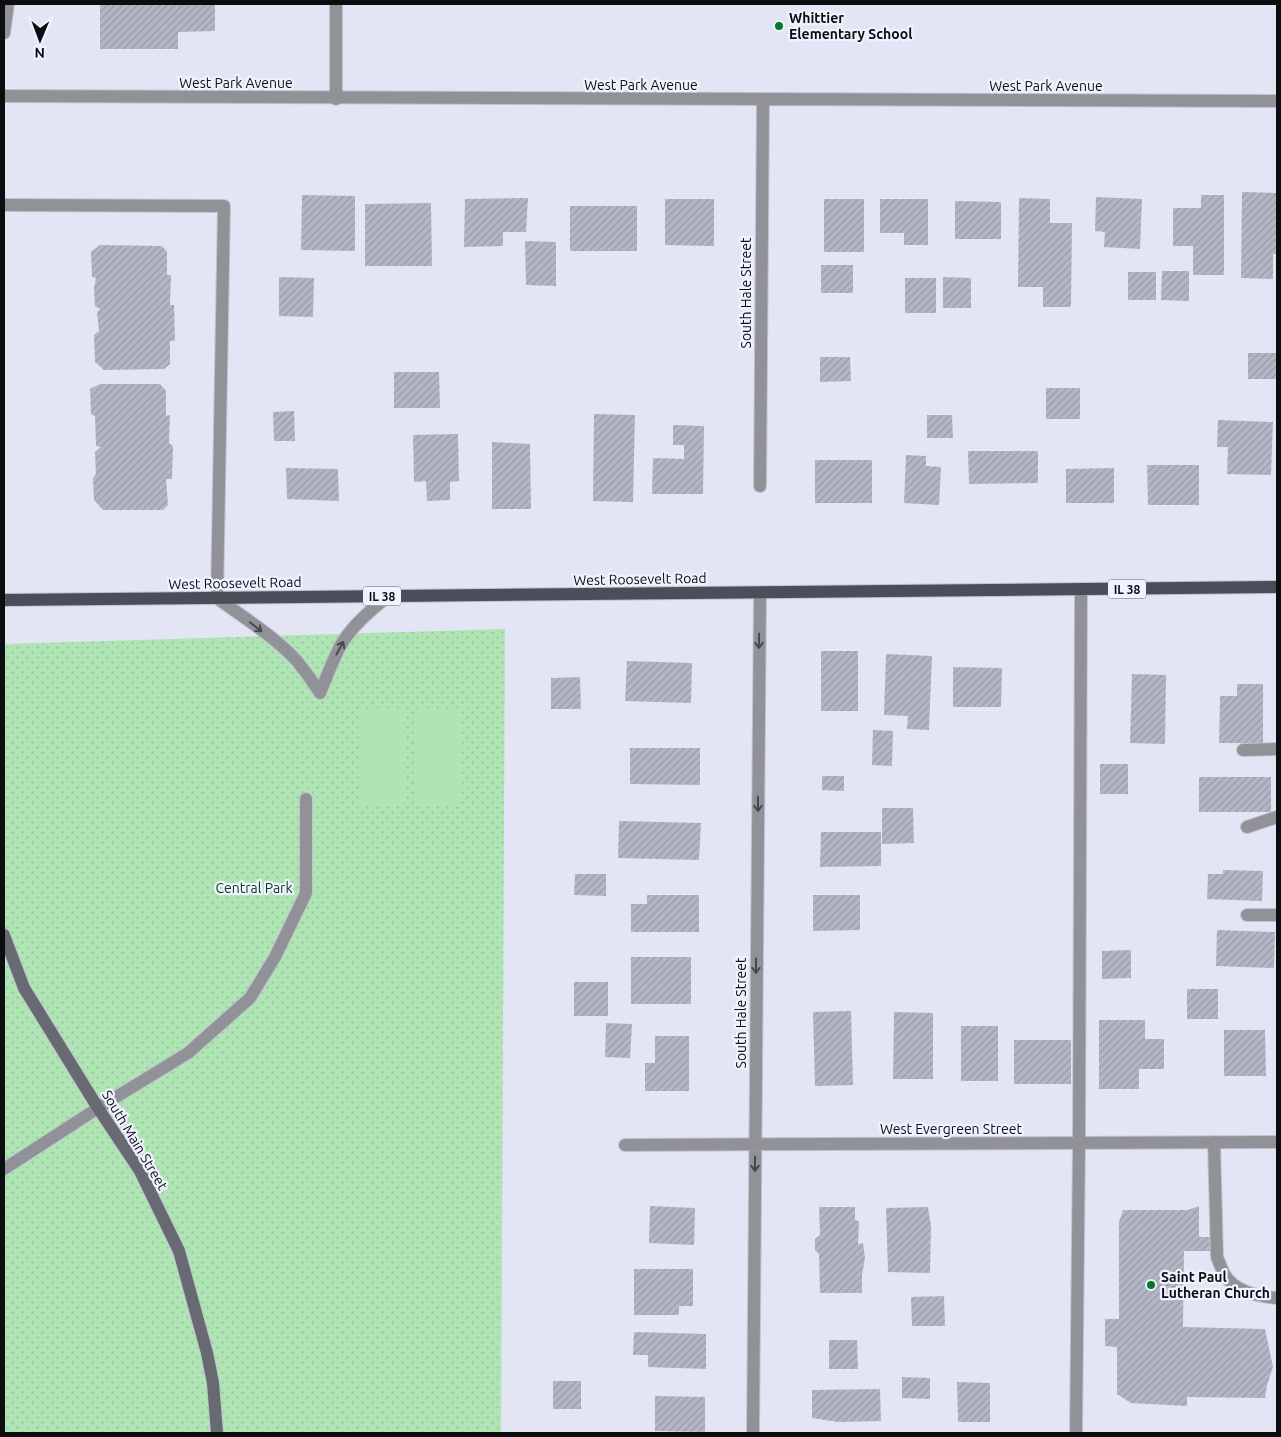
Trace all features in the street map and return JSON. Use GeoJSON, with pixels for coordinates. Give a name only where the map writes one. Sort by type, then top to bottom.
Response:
{"type":"FeatureCollection","features":[{"type":"Feature","properties":{"kind":"main road","name":"West Roosevelt Road"},"geometry":{"type":"LineString","coordinates":[[4,600],[1277,587]]}},
{"type":"Feature","properties":{"kind":"street"},"geometry":{"type":"LineString","coordinates":[[4,33],[8,4]]}},
{"type":"Feature","properties":{"kind":"street"},"geometry":{"type":"LineString","coordinates":[[336,4],[336,99]]}},
{"type":"Feature","properties":{"kind":"street","name":"West Park Avenue"},"geometry":{"type":"LineString","coordinates":[[4,96],[336,99],[1277,101]]}},
{"type":"Feature","properties":{"kind":"street","name":"South Hale Street"},"geometry":{"type":"LineString","coordinates":[[760,486],[762,100]]}},
{"type":"Feature","properties":{"kind":"street"},"geometry":{"type":"LineString","coordinates":[[4,205],[224,206],[217,598],[287,652],[320,693],[342,642],[370,611],[388,596]]}},
{"type":"Feature","properties":{"kind":"street"},"geometry":{"type":"LineString","coordinates":[[1076,1433],[1081,589]]}},
{"type":"Feature","properties":{"kind":"street","name":"South Hale Street"},"geometry":{"type":"LineString","coordinates":[[753,1433],[760,593]]}},
{"type":"Feature","properties":{"kind":"street"},"geometry":{"type":"LineString","coordinates":[[1243,750],[1277,749]]}},
{"type":"Feature","properties":{"kind":"street"},"geometry":{"type":"LineString","coordinates":[[4,1169],[188,1053],[250,998],[275,957],[306,893],[306,799]]}},
{"type":"Feature","properties":{"kind":"street"},"geometry":{"type":"LineString","coordinates":[[1248,827],[1277,817]]}},
{"type":"Feature","properties":{"kind":"street"},"geometry":{"type":"LineString","coordinates":[[1247,915],[1277,915]]}},
{"type":"Feature","properties":{"kind":"street","name":"South Main Street"},"geometry":{"type":"LineString","coordinates":[[4,935],[24,988],[98,1108],[140,1171],[179,1251],[207,1353],[213,1383],[217,1433]]}},
{"type":"Feature","properties":{"kind":"street"},"geometry":{"type":"LineString","coordinates":[[1214,1142],[1217,1257],[1223,1272],[1230,1282],[1244,1291],[1265,1297],[1277,1298]]}},
{"type":"Feature","properties":{"kind":"street","name":"West Evergreen Street"},"geometry":{"type":"LineString","coordinates":[[625,1145],[1277,1142]]}},
{"type":"Feature","properties":{"kind":"green space","name":"Central Park"},"geometry":{"type":"Polygon","coordinates":[[[505,629],[501,1433],[4,1433],[4,644],[505,629]]]}},
{"type":"Feature","properties":{"kind":"green space"},"geometry":{"type":"Polygon","coordinates":[[[403,708],[403,806],[359,806],[359,709],[403,708]]]}},
{"type":"Feature","properties":{"kind":"green space"},"geometry":{"type":"Polygon","coordinates":[[[461,708],[461,806],[416,806],[416,709],[461,708]]]}},
{"type":"Feature","properties":{"kind":"building"},"geometry":{"type":"Polygon","coordinates":[[[100,4],[215,4],[215,31],[178,32],[178,49],[100,49],[100,4]]]}},
{"type":"Feature","properties":{"kind":"building"},"geometry":{"type":"Polygon","coordinates":[[[1242,192],[1277,193],[1277,254],[1273,254],[1273,279],[1241,278],[1242,192]]]}},
{"type":"Feature","properties":{"kind":"building"},"geometry":{"type":"Polygon","coordinates":[[[302,195],[355,196],[355,251],[301,250],[302,195]]]}},
{"type":"Feature","properties":{"kind":"building"},"geometry":{"type":"Polygon","coordinates":[[[1201,195],[1224,195],[1224,275],[1193,275],[1193,246],[1173,246],[1173,208],[1201,208],[1201,195]]]}},
{"type":"Feature","properties":{"kind":"building"},"geometry":{"type":"Polygon","coordinates":[[[1096,197],[1142,199],[1140,249],[1104,247],[1105,232],[1095,231],[1096,197]]]}},
{"type":"Feature","properties":{"kind":"building"},"geometry":{"type":"Polygon","coordinates":[[[528,198],[526,232],[503,232],[503,246],[464,247],[465,199],[528,198]]]}},
{"type":"Feature","properties":{"kind":"building"},"geometry":{"type":"Polygon","coordinates":[[[1019,198],[1050,199],[1050,223],[1072,223],[1071,307],[1043,307],[1043,287],[1018,287],[1019,198]]]}},
{"type":"Feature","properties":{"kind":"building"},"geometry":{"type":"Polygon","coordinates":[[[665,199],[714,199],[714,246],[665,245],[665,199]]]}},
{"type":"Feature","properties":{"kind":"building"},"geometry":{"type":"Polygon","coordinates":[[[824,199],[864,199],[864,252],[824,252],[824,199]]]}},
{"type":"Feature","properties":{"kind":"building"},"geometry":{"type":"Polygon","coordinates":[[[880,199],[928,199],[928,245],[904,245],[904,233],[880,233],[880,199]]]}},
{"type":"Feature","properties":{"kind":"building"},"geometry":{"type":"Polygon","coordinates":[[[955,201],[1001,202],[1001,239],[955,239],[955,201]]]}},
{"type":"Feature","properties":{"kind":"building"},"geometry":{"type":"Polygon","coordinates":[[[431,203],[432,266],[365,266],[365,204],[431,203]]]}},
{"type":"Feature","properties":{"kind":"building"},"geometry":{"type":"Polygon","coordinates":[[[570,206],[637,206],[637,251],[570,251],[570,206]]]}},
{"type":"Feature","properties":{"kind":"building"},"geometry":{"type":"Polygon","coordinates":[[[525,241],[556,242],[556,286],[526,285],[525,241]]]}},
{"type":"Feature","properties":{"kind":"building"},"geometry":{"type":"Polygon","coordinates":[[[100,245],[162,246],[167,252],[167,275],[171,275],[170,305],[174,305],[175,341],[170,341],[170,364],[164,369],[104,370],[95,362],[94,335],[99,331],[97,312],[100,309],[95,306],[94,288],[96,278],[92,277],[91,252],[100,245]]]}},
{"type":"Feature","properties":{"kind":"building"},"geometry":{"type":"Polygon","coordinates":[[[821,265],[853,265],[853,293],[821,293],[821,265]]]}},
{"type":"Feature","properties":{"kind":"building"},"geometry":{"type":"Polygon","coordinates":[[[1162,271],[1189,271],[1189,301],[1161,300],[1162,271]]]}},
{"type":"Feature","properties":{"kind":"building"},"geometry":{"type":"Polygon","coordinates":[[[1128,272],[1156,272],[1156,300],[1128,300],[1128,272]]]}},
{"type":"Feature","properties":{"kind":"building"},"geometry":{"type":"Polygon","coordinates":[[[279,277],[314,278],[313,317],[279,316],[279,277]]]}},
{"type":"Feature","properties":{"kind":"building"},"geometry":{"type":"Polygon","coordinates":[[[943,277],[971,278],[971,308],[943,308],[943,277]]]}},
{"type":"Feature","properties":{"kind":"building"},"geometry":{"type":"Polygon","coordinates":[[[905,278],[936,278],[936,313],[905,313],[905,278]]]}},
{"type":"Feature","properties":{"kind":"building"},"geometry":{"type":"Polygon","coordinates":[[[1248,353],[1277,353],[1277,379],[1248,379],[1248,353]]]}},
{"type":"Feature","properties":{"kind":"building"},"geometry":{"type":"Polygon","coordinates":[[[820,357],[850,357],[851,381],[820,382],[820,357]]]}},
{"type":"Feature","properties":{"kind":"building"},"geometry":{"type":"Polygon","coordinates":[[[394,372],[439,372],[440,408],[394,408],[394,372]]]}},
{"type":"Feature","properties":{"kind":"building"},"geometry":{"type":"Polygon","coordinates":[[[100,384],[160,384],[166,391],[166,416],[170,415],[169,443],[173,446],[172,479],[166,479],[168,505],[163,510],[103,510],[94,500],[95,452],[101,447],[96,446],[95,416],[91,414],[90,389],[100,384]]]}},
{"type":"Feature","properties":{"kind":"building"},"geometry":{"type":"Polygon","coordinates":[[[1046,388],[1080,388],[1080,419],[1046,419],[1046,388]]]}},
{"type":"Feature","properties":{"kind":"building"},"geometry":{"type":"Polygon","coordinates":[[[294,411],[295,441],[274,441],[273,412],[294,411]]]}},
{"type":"Feature","properties":{"kind":"building"},"geometry":{"type":"Polygon","coordinates":[[[594,414],[635,415],[633,502],[593,501],[594,414]]]}},
{"type":"Feature","properties":{"kind":"building"},"geometry":{"type":"Polygon","coordinates":[[[927,415],[952,415],[953,438],[927,438],[927,415]]]}},
{"type":"Feature","properties":{"kind":"building"},"geometry":{"type":"Polygon","coordinates":[[[1218,420],[1273,422],[1271,475],[1227,474],[1228,447],[1217,447],[1218,420]]]}},
{"type":"Feature","properties":{"kind":"building"},"geometry":{"type":"Polygon","coordinates":[[[673,425],[704,426],[703,494],[652,494],[653,458],[684,459],[684,445],[673,445],[673,425]]]}},
{"type":"Feature","properties":{"kind":"building"},"geometry":{"type":"Polygon","coordinates":[[[458,434],[459,481],[450,482],[450,500],[427,501],[426,481],[414,482],[413,435],[458,434]]]}},
{"type":"Feature","properties":{"kind":"building"},"geometry":{"type":"Polygon","coordinates":[[[492,442],[530,444],[531,509],[492,509],[492,442]]]}},
{"type":"Feature","properties":{"kind":"building"},"geometry":{"type":"Polygon","coordinates":[[[968,451],[1038,451],[1038,483],[969,484],[968,451]]]}},
{"type":"Feature","properties":{"kind":"building"},"geometry":{"type":"Polygon","coordinates":[[[906,455],[926,456],[926,466],[941,467],[939,505],[904,503],[906,455]]]}},
{"type":"Feature","properties":{"kind":"building"},"geometry":{"type":"Polygon","coordinates":[[[815,460],[872,460],[872,503],[815,503],[815,460]]]}},
{"type":"Feature","properties":{"kind":"building"},"geometry":{"type":"Polygon","coordinates":[[[1147,465],[1199,465],[1199,505],[1148,505],[1147,465]]]}},
{"type":"Feature","properties":{"kind":"building"},"geometry":{"type":"Polygon","coordinates":[[[286,468],[338,469],[339,501],[287,499],[286,468]]]}},
{"type":"Feature","properties":{"kind":"building"},"geometry":{"type":"Polygon","coordinates":[[[1114,468],[1114,503],[1066,503],[1066,469],[1114,468]]]}},
{"type":"Feature","properties":{"kind":"building"},"geometry":{"type":"Polygon","coordinates":[[[821,651],[858,651],[858,711],[821,711],[821,651]]]}},
{"type":"Feature","properties":{"kind":"building"},"geometry":{"type":"Polygon","coordinates":[[[886,654],[932,656],[929,730],[907,729],[908,716],[884,715],[886,654]]]}},
{"type":"Feature","properties":{"kind":"building"},"geometry":{"type":"Polygon","coordinates":[[[627,661],[692,663],[691,703],[625,701],[627,661]]]}},
{"type":"Feature","properties":{"kind":"building"},"geometry":{"type":"Polygon","coordinates":[[[953,667],[1002,668],[1001,707],[953,707],[953,667]]]}},
{"type":"Feature","properties":{"kind":"building"},"geometry":{"type":"Polygon","coordinates":[[[1132,674],[1166,675],[1165,744],[1130,743],[1132,674]]]}},
{"type":"Feature","properties":{"kind":"building"},"geometry":{"type":"Polygon","coordinates":[[[580,677],[581,709],[551,709],[551,678],[580,677]]]}},
{"type":"Feature","properties":{"kind":"building"},"geometry":{"type":"Polygon","coordinates":[[[1237,684],[1263,684],[1263,743],[1219,743],[1220,696],[1237,696],[1237,684]]]}},
{"type":"Feature","properties":{"kind":"building"},"geometry":{"type":"Polygon","coordinates":[[[873,730],[893,731],[892,766],[872,765],[873,730]]]}},
{"type":"Feature","properties":{"kind":"building"},"geometry":{"type":"Polygon","coordinates":[[[630,748],[700,748],[700,785],[630,784],[630,748]]]}},
{"type":"Feature","properties":{"kind":"building"},"geometry":{"type":"Polygon","coordinates":[[[1100,764],[1128,764],[1128,794],[1100,794],[1100,764]]]}},
{"type":"Feature","properties":{"kind":"building"},"geometry":{"type":"Polygon","coordinates":[[[822,776],[844,776],[844,791],[822,790],[822,776]]]}},
{"type":"Feature","properties":{"kind":"building"},"geometry":{"type":"Polygon","coordinates":[[[1199,777],[1271,777],[1271,812],[1199,812],[1199,777]]]}},
{"type":"Feature","properties":{"kind":"building"},"geometry":{"type":"Polygon","coordinates":[[[882,808],[913,808],[914,843],[882,844],[882,808]]]}},
{"type":"Feature","properties":{"kind":"building"},"geometry":{"type":"Polygon","coordinates":[[[619,821],[701,823],[699,860],[618,858],[619,821]]]}},
{"type":"Feature","properties":{"kind":"building"},"geometry":{"type":"Polygon","coordinates":[[[821,832],[881,832],[881,866],[820,867],[821,832]]]}},
{"type":"Feature","properties":{"kind":"building"},"geometry":{"type":"Polygon","coordinates":[[[1223,870],[1263,871],[1262,901],[1207,899],[1208,874],[1223,874],[1223,870]]]}},
{"type":"Feature","properties":{"kind":"building"},"geometry":{"type":"Polygon","coordinates":[[[575,874],[606,874],[606,896],[574,895],[575,874]]]}},
{"type":"Feature","properties":{"kind":"building"},"geometry":{"type":"Polygon","coordinates":[[[647,895],[699,895],[699,932],[631,932],[631,904],[647,904],[647,895]]]}},
{"type":"Feature","properties":{"kind":"building"},"geometry":{"type":"Polygon","coordinates":[[[813,895],[860,895],[860,930],[813,931],[813,895]]]}},
{"type":"Feature","properties":{"kind":"building"},"geometry":{"type":"Polygon","coordinates":[[[1217,930],[1275,932],[1274,968],[1216,966],[1217,930]]]}},
{"type":"Feature","properties":{"kind":"building"},"geometry":{"type":"Polygon","coordinates":[[[1131,950],[1131,978],[1102,979],[1102,951],[1131,950]]]}},
{"type":"Feature","properties":{"kind":"building"},"geometry":{"type":"Polygon","coordinates":[[[631,957],[691,957],[691,1004],[631,1004],[631,957]]]}},
{"type":"Feature","properties":{"kind":"building"},"geometry":{"type":"Polygon","coordinates":[[[574,982],[608,982],[608,1016],[574,1016],[574,982]]]}},
{"type":"Feature","properties":{"kind":"building"},"geometry":{"type":"Polygon","coordinates":[[[1187,989],[1218,989],[1218,1019],[1187,1019],[1187,989]]]}},
{"type":"Feature","properties":{"kind":"building"},"geometry":{"type":"Polygon","coordinates":[[[851,1011],[853,1085],[815,1086],[813,1012],[851,1011]]]}},
{"type":"Feature","properties":{"kind":"building"},"geometry":{"type":"Polygon","coordinates":[[[894,1012],[933,1013],[933,1079],[893,1079],[894,1012]]]}},
{"type":"Feature","properties":{"kind":"building"},"geometry":{"type":"Polygon","coordinates":[[[1099,1020],[1145,1020],[1145,1039],[1164,1039],[1164,1069],[1139,1069],[1139,1089],[1099,1089],[1099,1020]]]}},
{"type":"Feature","properties":{"kind":"building"},"geometry":{"type":"Polygon","coordinates":[[[606,1023],[632,1024],[630,1058],[605,1057],[606,1023]]]}},
{"type":"Feature","properties":{"kind":"building"},"geometry":{"type":"Polygon","coordinates":[[[961,1026],[998,1026],[998,1081],[961,1081],[961,1026]]]}},
{"type":"Feature","properties":{"kind":"building"},"geometry":{"type":"Polygon","coordinates":[[[1224,1030],[1265,1030],[1266,1076],[1224,1076],[1224,1030]]]}},
{"type":"Feature","properties":{"kind":"building"},"geometry":{"type":"Polygon","coordinates":[[[655,1036],[689,1036],[689,1091],[645,1091],[645,1063],[655,1063],[655,1036]]]}},
{"type":"Feature","properties":{"kind":"building"},"geometry":{"type":"Polygon","coordinates":[[[1014,1040],[1071,1040],[1071,1084],[1014,1084],[1014,1040]]]}},
{"type":"Feature","properties":{"kind":"building"},"geometry":{"type":"Polygon","coordinates":[[[650,1206],[695,1208],[694,1245],[649,1243],[650,1206]]]}},
{"type":"Feature","properties":{"kind":"building","name":"Saint Paul Lutheran Church"},"geometry":{"type":"Polygon","coordinates":[[[1199,1206],[1199,1237],[1211,1237],[1211,1251],[1184,1251],[1183,1327],[1265,1329],[1273,1367],[1265,1398],[1187,1397],[1187,1406],[1131,1403],[1117,1394],[1117,1347],[1105,1346],[1105,1319],[1119,1319],[1119,1222],[1123,1210],[1188,1210],[1199,1206]]]}},
{"type":"Feature","properties":{"kind":"building"},"geometry":{"type":"Polygon","coordinates":[[[819,1207],[855,1207],[855,1220],[859,1221],[858,1244],[863,1243],[865,1258],[862,1275],[862,1293],[820,1293],[819,1254],[815,1250],[815,1239],[820,1235],[819,1207]]]}},
{"type":"Feature","properties":{"kind":"building"},"geometry":{"type":"Polygon","coordinates":[[[928,1207],[931,1226],[930,1273],[888,1272],[886,1208],[928,1207]]]}},
{"type":"Feature","properties":{"kind":"building"},"geometry":{"type":"Polygon","coordinates":[[[634,1269],[693,1269],[693,1306],[679,1306],[679,1315],[634,1315],[634,1269]]]}},
{"type":"Feature","properties":{"kind":"building"},"geometry":{"type":"Polygon","coordinates":[[[944,1296],[945,1326],[912,1326],[911,1297],[944,1296]]]}},
{"type":"Feature","properties":{"kind":"building"},"geometry":{"type":"Polygon","coordinates":[[[634,1332],[706,1334],[706,1369],[648,1367],[648,1355],[633,1355],[634,1332]]]}},
{"type":"Feature","properties":{"kind":"building"},"geometry":{"type":"Polygon","coordinates":[[[829,1340],[857,1340],[858,1369],[829,1369],[829,1340]]]}},
{"type":"Feature","properties":{"kind":"building"},"geometry":{"type":"Polygon","coordinates":[[[902,1377],[930,1378],[930,1399],[902,1398],[902,1377]]]}},
{"type":"Feature","properties":{"kind":"building"},"geometry":{"type":"Polygon","coordinates":[[[553,1381],[581,1381],[581,1409],[553,1409],[553,1381]]]}},
{"type":"Feature","properties":{"kind":"building"},"geometry":{"type":"Polygon","coordinates":[[[957,1382],[990,1383],[990,1422],[958,1422],[957,1382]]]}},
{"type":"Feature","properties":{"kind":"building"},"geometry":{"type":"Polygon","coordinates":[[[880,1389],[881,1421],[838,1422],[812,1418],[812,1390],[880,1389]]]}},
{"type":"Feature","properties":{"kind":"building"},"geometry":{"type":"Polygon","coordinates":[[[655,1396],[705,1397],[705,1432],[655,1431],[655,1396]]]}},
{"type":"Feature","properties":{"kind":"place","name":"Whittier Elementary School"},"geometry":{"type":"Point","coordinates":[779,26]}},
{"type":"Feature","properties":{"kind":"place","name":"Saint Paul Lutheran Church"},"geometry":{"type":"Point","coordinates":[1151,1285]}}]}
